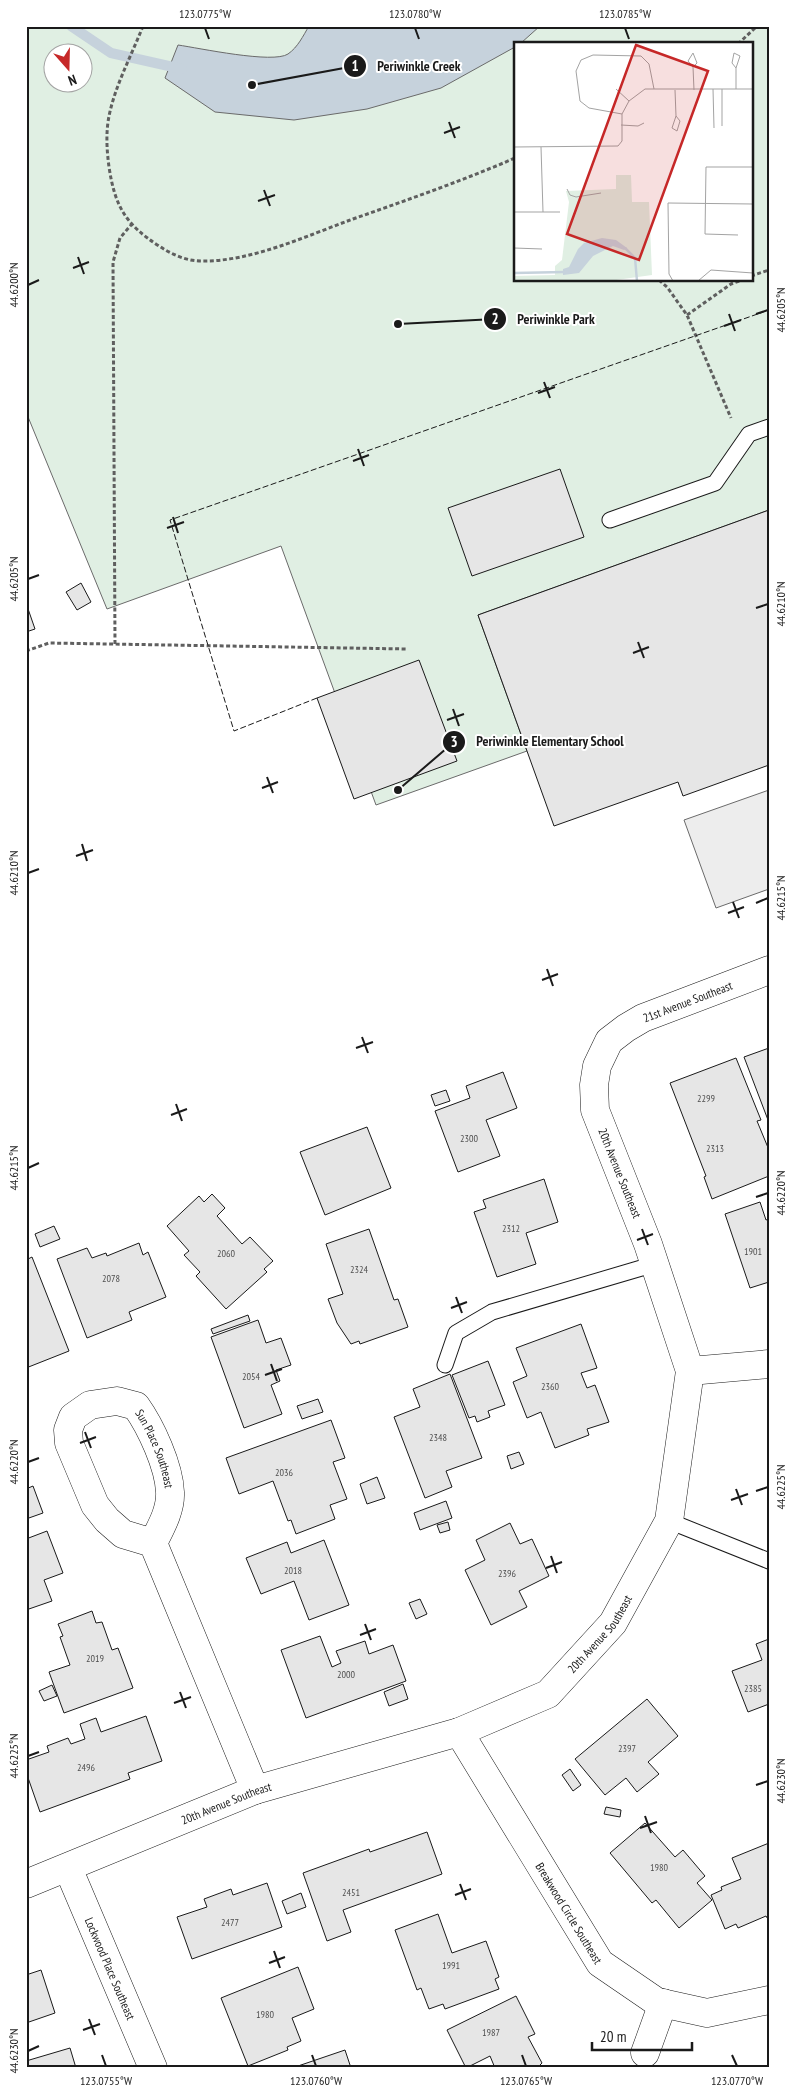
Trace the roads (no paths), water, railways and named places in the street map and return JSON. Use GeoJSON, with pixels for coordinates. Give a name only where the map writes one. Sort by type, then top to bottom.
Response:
{"type":"FeatureCollection","features":[{"type":"Feature","properties":{"kind":"street","name":"21st Avenue Southeast"},"geometry":{"type":"LineString","coordinates":[[610,1041],[626,1028],[643,1018],[769,970]]}},
{"type":"Feature","properties":{"kind":"street","name":"20th Avenue Southeast"},"geometry":{"type":"LineString","coordinates":[[26,1884],[255,1790],[459,1732],[548,1694],[613,1622],[669,1522],[690,1371],[654,1264],[595,1110],[594,1085],[597,1066],[610,1041]]}},
{"type":"Feature","properties":{"kind":"street"},"geometry":{"type":"LineString","coordinates":[[690,1371],[769,1364]]}},
{"type":"Feature","properties":{"kind":"street","name":"Sun Place Southeast"},"geometry":{"type":"LineString","coordinates":[[117,1401],[136,1406],[145,1418],[166,1470],[170,1493],[165,1518],[153,1543],[123,1534],[107,1520],[95,1505],[69,1443],[68,1430],[73,1417],[90,1405],[117,1401]]}},
{"type":"Feature","properties":{"kind":"street"},"geometry":{"type":"LineString","coordinates":[[153,1543],[255,1790]]}},
{"type":"Feature","properties":{"kind":"street","name":"Breakwood Circle Southeast"},"geometry":{"type":"LineString","coordinates":[[459,1732],[600,1964],[657,2002],[707,2013],[769,2000]]}},
{"type":"Feature","properties":{"kind":"street","name":"Lockwood Place Southeast"},"geometry":{"type":"LineString","coordinates":[[68,1868],[153,2068]]}},
{"type":"Feature","properties":{"kind":"street"},"geometry":{"type":"LineString","coordinates":[[645,2053],[662,2003]]}},
{"type":"Feature","properties":{"kind":"lane"},"geometry":{"type":"LineString","coordinates":[[610,520],[715,483],[749,434],[769,427]]}},
{"type":"Feature","properties":{"kind":"lane"},"geometry":{"type":"LineString","coordinates":[[446,1365],[456,1333],[492,1312],[654,1264]]}},
{"type":"Feature","properties":{"kind":"lane"},"geometry":{"type":"LineString","coordinates":[[669,1522],[769,1561]]}},
{"type":"Feature","properties":{"kind":"waterway"},"geometry":{"type":"LineString","coordinates":[[71,26],[111,53],[182,69]]}},
{"type":"Feature","properties":{"kind":"place","name":"Periwinkle Creek"},"geometry":{"type":"Point","coordinates":[252,85]}},
{"type":"Feature","properties":{"kind":"place","name":"Periwinkle Park"},"geometry":{"type":"Point","coordinates":[398,324]}},
{"type":"Feature","properties":{"kind":"place","name":"Periwinkle Elementary School"},"geometry":{"type":"Point","coordinates":[398,790]}}]}
